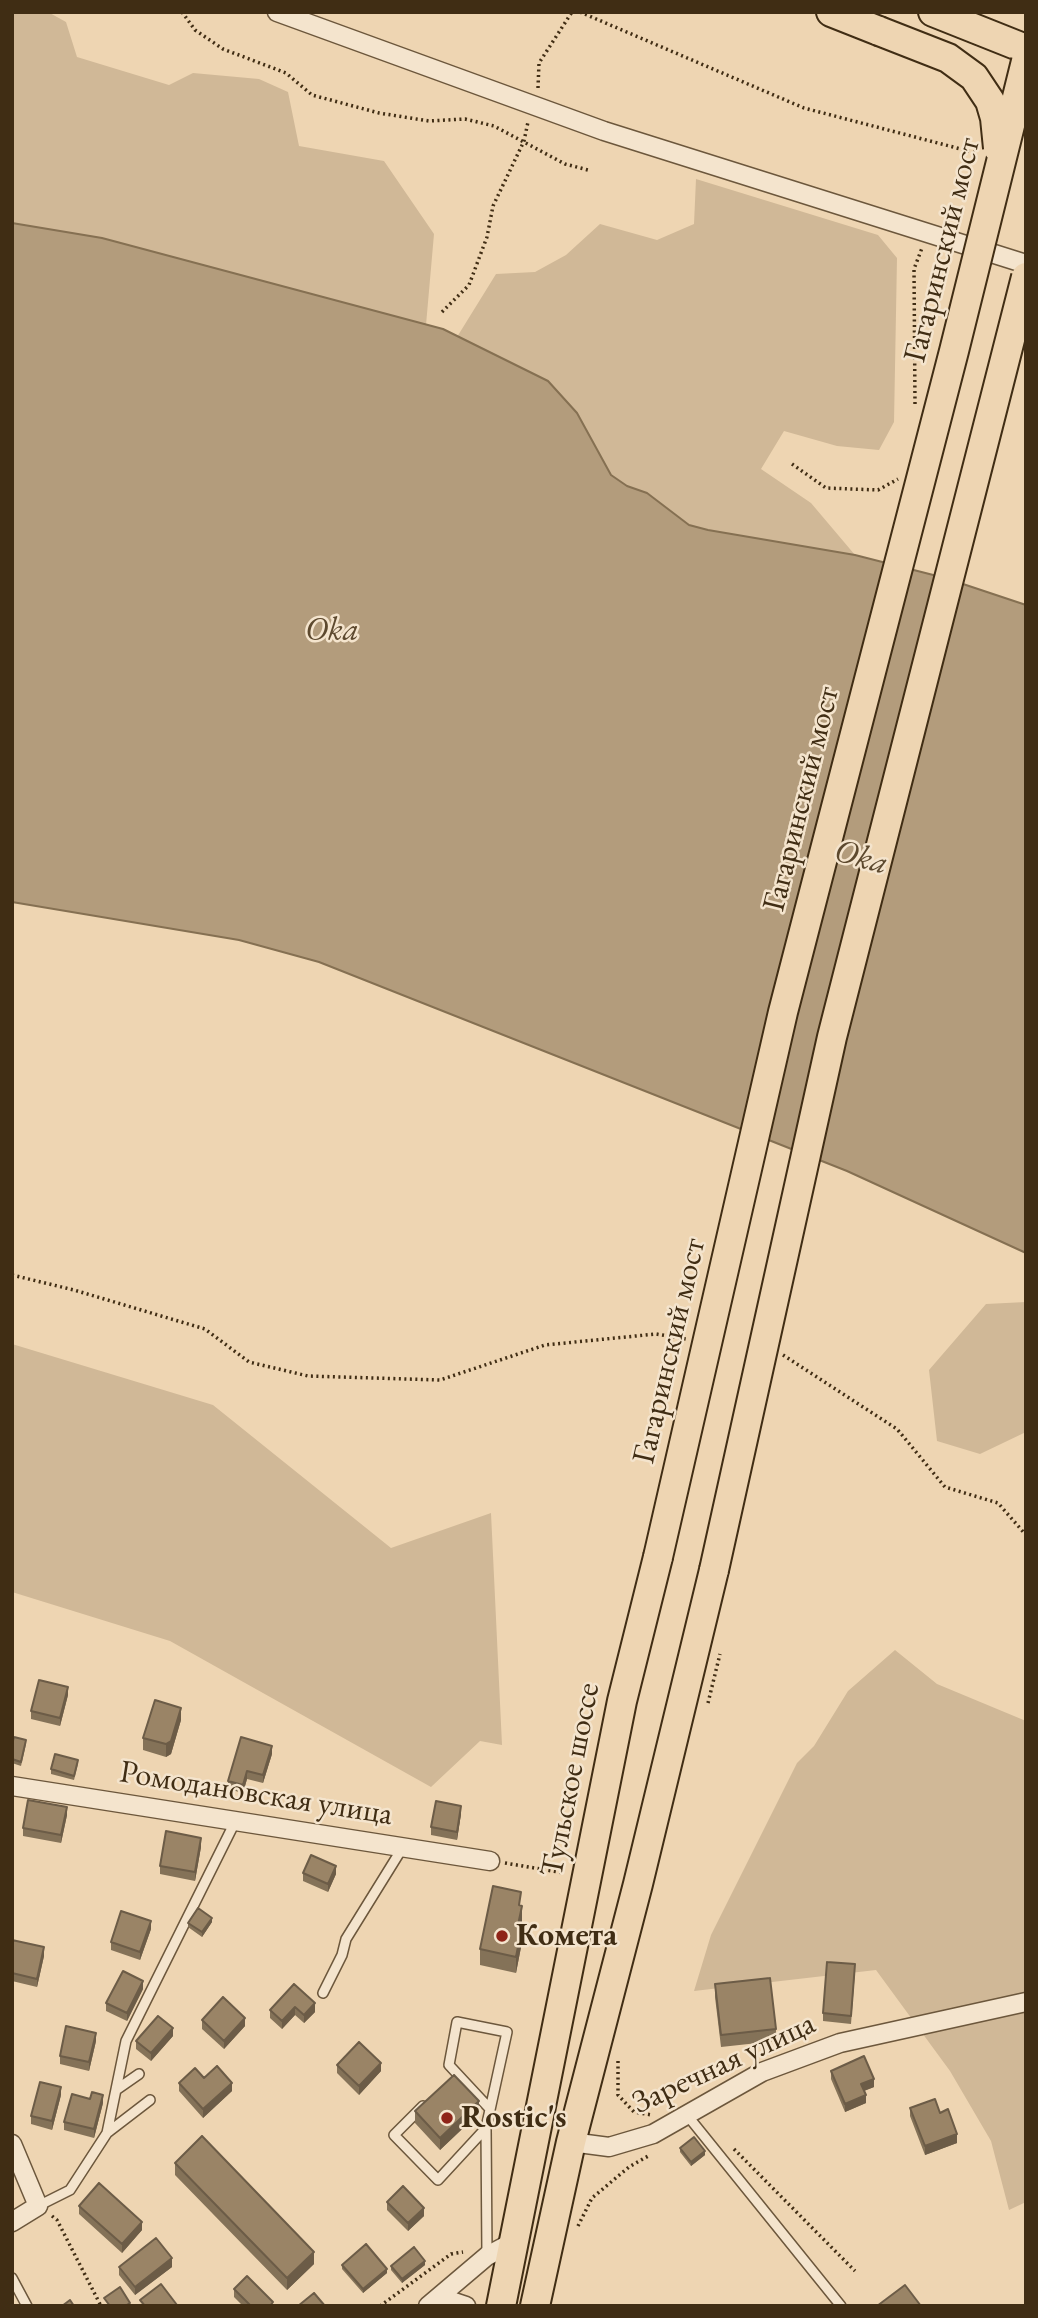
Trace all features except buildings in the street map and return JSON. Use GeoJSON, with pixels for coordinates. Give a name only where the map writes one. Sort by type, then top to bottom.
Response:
{"type":"FeatureCollection","features":[{"type":"Feature","properties":{"kind":"main road"},"geometry":{"type":"LineString","coordinates":[[831,12],[948,58],[968,72],[990,101],[998,134],[995,189]]}},
{"type":"Feature","properties":{"kind":"main road"},"geometry":{"type":"LineString","coordinates":[[933,12],[1026,49]]}},
{"type":"Feature","properties":{"kind":"main road","name":"Гагаринский мост"},"geometry":{"type":"LineString","coordinates":[[658,1557],[783,1012],[1026,61]]}},
{"type":"Feature","properties":{"kind":"main road"},"geometry":{"type":"LineString","coordinates":[[535,2306],[571,2142],[638,1884],[714,1570],[832,1037],[1026,277]]}},
{"type":"Feature","properties":{"kind":"main road","name":"Тульское шоссе"},"geometry":{"type":"LineString","coordinates":[[500,2306],[622,1701],[658,1557]]}},
{"type":"Feature","properties":{"kind":"street"},"geometry":{"type":"LineString","coordinates":[[276,12],[604,131],[1026,264]]}},
{"type":"Feature","properties":{"kind":"street","name":"Ромодановская улица"},"geometry":{"type":"LineString","coordinates":[[12,1786],[490,1861]]}},
{"type":"Feature","properties":{"kind":"street","name":"Заречная улица"},"geometry":{"type":"LineString","coordinates":[[571,2142],[609,2147],[653,2134],[762,2072],[840,2043],[1026,2002]]}},
{"type":"Feature","properties":{"kind":"street"},"geometry":{"type":"LineString","coordinates":[[12,2144],[38,2206],[12,2222]]}},
{"type":"Feature","properties":{"kind":"street"},"geometry":{"type":"LineString","coordinates":[[434,2302],[487,2256],[514,2241]]}},
{"type":"Feature","properties":{"kind":"street"},"geometry":{"type":"LineString","coordinates":[[434,2302],[467,2306]]}},
{"type":"Feature","properties":{"kind":"lane"},"geometry":{"type":"LineString","coordinates":[[107,2133],[126,2041],[235,1822]]}},
{"type":"Feature","properties":{"kind":"lane"},"geometry":{"type":"LineString","coordinates":[[323,1993],[342,1955],[346,1939],[403,1847]]}},
{"type":"Feature","properties":{"kind":"lane"},"geometry":{"type":"LineString","coordinates":[[487,2256],[486,2128],[507,2032],[457,2022],[449,2065],[490,2109]]}},
{"type":"Feature","properties":{"kind":"lane"},"geometry":{"type":"LineString","coordinates":[[447,2082],[456,2073]]}},
{"type":"Feature","properties":{"kind":"lane"},"geometry":{"type":"LineString","coordinates":[[116,2090],[139,2074]]}},
{"type":"Feature","properties":{"kind":"lane"},"geometry":{"type":"LineString","coordinates":[[429,2099],[394,2135],[438,2179],[486,2128]]}},
{"type":"Feature","properties":{"kind":"lane"},"geometry":{"type":"LineString","coordinates":[[38,2206],[70,2190],[107,2133],[150,2100]]}},
{"type":"Feature","properties":{"kind":"lane"},"geometry":{"type":"LineString","coordinates":[[691,2113],[841,2306]]}},
{"type":"Feature","properties":{"kind":"lane"},"geometry":{"type":"LineString","coordinates":[[12,2278],[27,2306]]}},
{"type":"Feature","properties":{"kind":"path"},"geometry":{"type":"LineString","coordinates":[[182,12],[195,30],[223,49],[286,73],[312,95],[379,113],[429,121],[465,119],[494,126],[565,164],[589,170]]}},
{"type":"Feature","properties":{"kind":"path"},"geometry":{"type":"LineString","coordinates":[[442,312],[469,285],[486,237],[493,206],[524,141],[528,120],[536,106],[539,63],[572,12]]}},
{"type":"Feature","properties":{"kind":"path"},"geometry":{"type":"LineString","coordinates":[[580,12],[804,108],[986,156]]}},
{"type":"Feature","properties":{"kind":"path"},"geometry":{"type":"LineString","coordinates":[[915,408],[914,269],[927,233]]}},
{"type":"Feature","properties":{"kind":"path"},"geometry":{"type":"LineString","coordinates":[[792,464],[826,488],[878,490],[906,474]]}},
{"type":"Feature","properties":{"kind":"path"},"geometry":{"type":"LineString","coordinates":[[12,1275],[74,1290],[205,1329],[250,1362],[308,1376],[440,1380],[545,1345],[656,1334],[695,1341]]}},
{"type":"Feature","properties":{"kind":"path"},"geometry":{"type":"LineString","coordinates":[[773,1353],[786,1356],[897,1429],[945,1487],[998,1503],[1026,1535]]}},
{"type":"Feature","properties":{"kind":"path"},"geometry":{"type":"LineString","coordinates":[[707,1707],[720,1654]]}},
{"type":"Feature","properties":{"kind":"path"},"geometry":{"type":"LineString","coordinates":[[490,1861],[569,1874]]}},
{"type":"Feature","properties":{"kind":"path"},"geometry":{"type":"LineString","coordinates":[[620,2052],[617,2065],[618,2095],[635,2112],[653,2115],[669,2108],[691,2113]]}},
{"type":"Feature","properties":{"kind":"path"},"geometry":{"type":"LineString","coordinates":[[733,2148],[856,2271]]}},
{"type":"Feature","properties":{"kind":"path"},"geometry":{"type":"LineString","coordinates":[[578,2227],[592,2198],[629,2167],[652,2154]]}},
{"type":"Feature","properties":{"kind":"path"},"geometry":{"type":"LineString","coordinates":[[38,2206],[57,2220],[101,2306]]}},
{"type":"Feature","properties":{"kind":"path"},"geometry":{"type":"LineString","coordinates":[[380,2306],[452,2253],[468,2251],[486,2238]]}},
{"type":"Feature","properties":{"kind":"shaded area"},"geometry":{"type":"Polygon","coordinates":[[[12,12],[48,12],[66,22],[77,57],[169,85],[193,73],[259,79],[288,92],[299,146],[384,161],[434,234],[426,325],[102,238],[12,223],[12,12]]]}},
{"type":"Feature","properties":{"kind":"shaded area"},"geometry":{"type":"Polygon","coordinates":[[[696,179],[878,235],[897,258],[894,422],[879,450],[837,446],[784,431],[761,469],[811,503],[855,555],[689,525],[647,493],[627,486],[611,475],[577,413],[457,337],[496,274],[535,272],[566,255],[600,224],[657,240],[694,224],[696,179]]]}},
{"type":"Feature","properties":{"kind":"shaded area"},"geometry":{"type":"Polygon","coordinates":[[[1026,1302],[1026,1432],[980,1454],[937,1441],[929,1370],[986,1304],[1026,1302]]]}},
{"type":"Feature","properties":{"kind":"shaded area"},"geometry":{"type":"Polygon","coordinates":[[[12,1344],[213,1405],[391,1548],[491,1513],[502,1745],[480,1741],[431,1787],[170,1641],[12,1592],[12,1344]]]}},
{"type":"Feature","properties":{"kind":"shaded area"},"geometry":{"type":"Polygon","coordinates":[[[895,1650],[937,1684],[1026,1721],[1026,2202],[1009,2210],[991,2141],[950,2071],[876,1970],[694,1991],[711,1935],[797,1763],[814,1746],[848,1691],[895,1650]]]}},
{"type":"Feature","properties":{"kind":"water","name":"Oka"},"geometry":{"type":"Polygon","coordinates":[[[12,223],[102,238],[443,329],[548,381],[577,413],[611,475],[627,486],[647,493],[689,525],[855,555],[945,578],[1026,605],[1026,1253],[847,1171],[319,962],[239,940],[12,902],[12,223]]]}},
{"type":"Feature","properties":{"kind":"place","name":"Комета"},"geometry":{"type":"Point","coordinates":[502,1936]}},
{"type":"Feature","properties":{"kind":"place","name":"Rostic's"},"geometry":{"type":"Point","coordinates":[447,2118]}}]}
